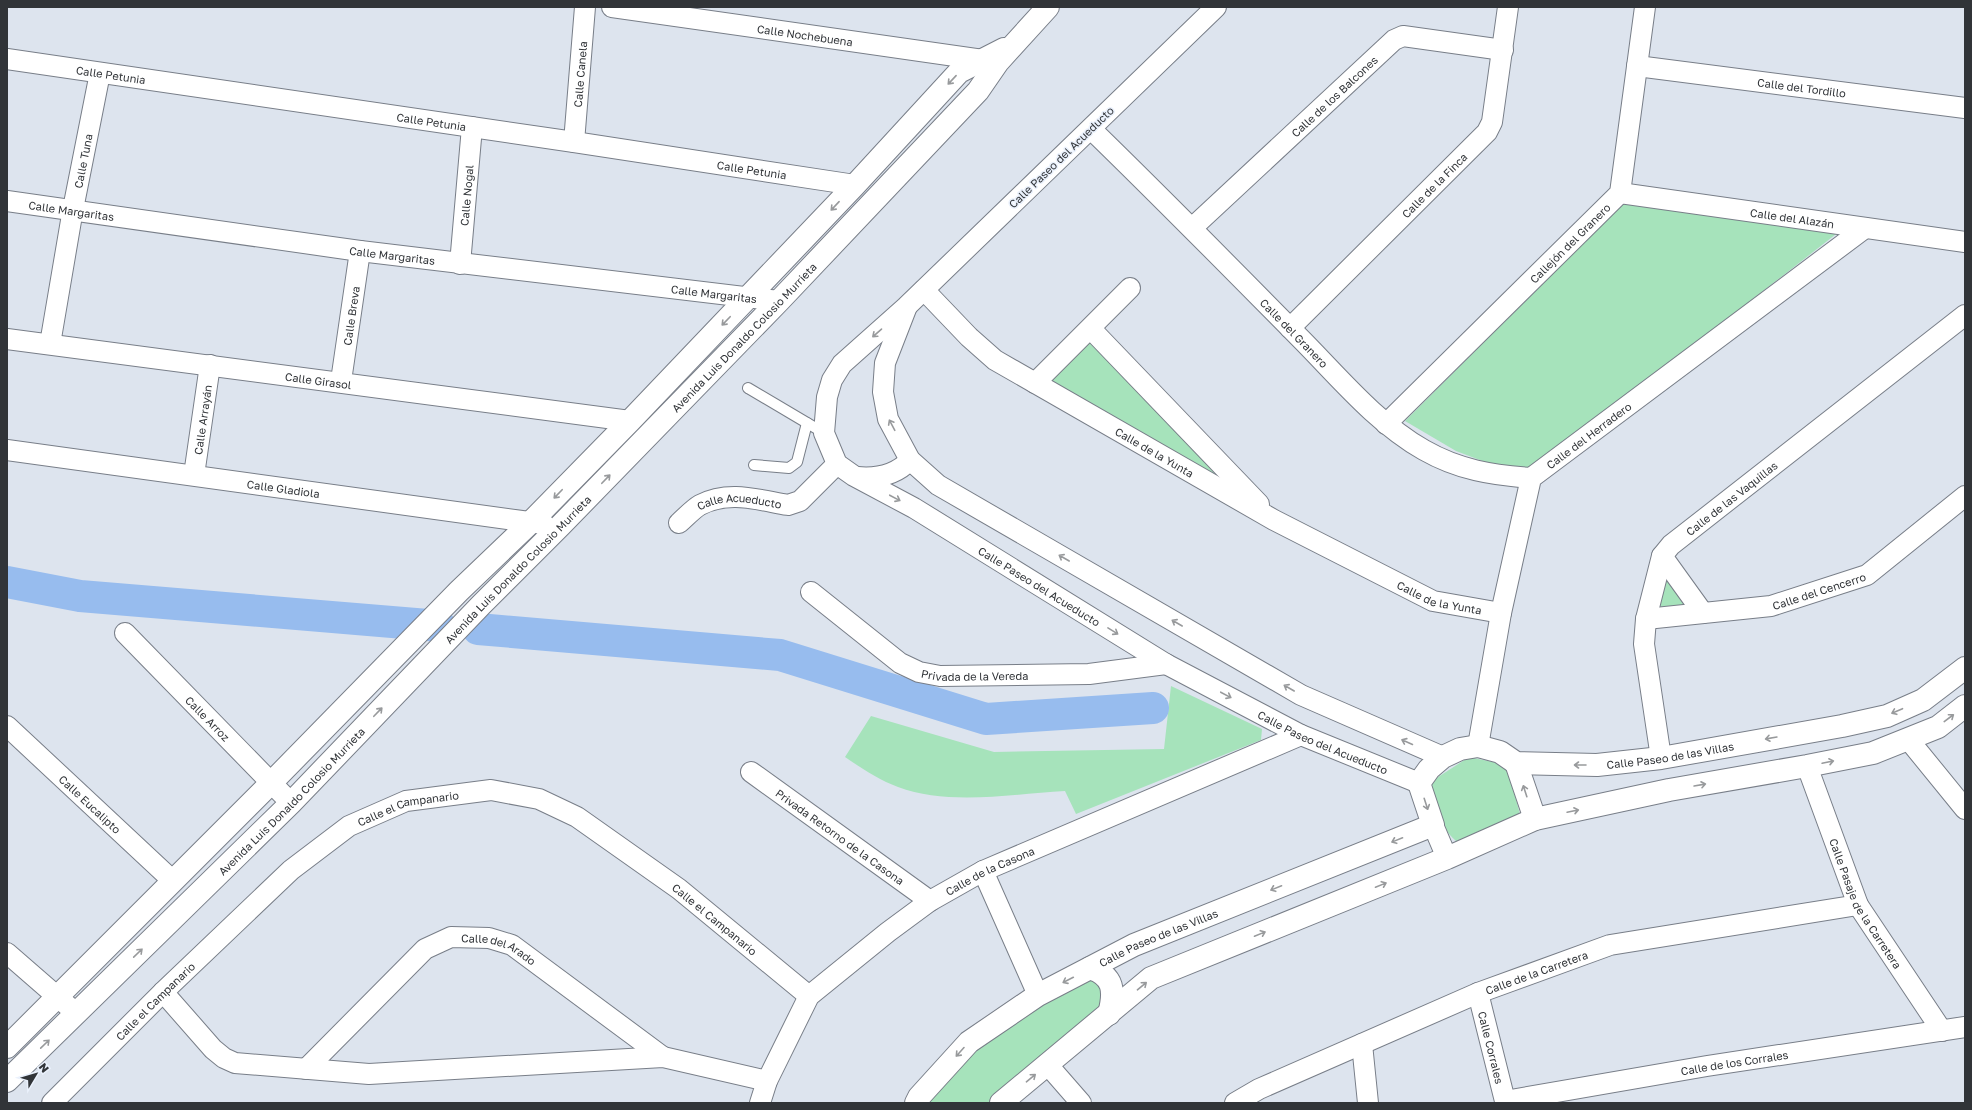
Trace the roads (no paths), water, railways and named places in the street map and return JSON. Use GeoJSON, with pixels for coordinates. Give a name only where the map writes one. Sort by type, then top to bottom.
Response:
{"type":"FeatureCollection","features":[{"type":"Feature","properties":{"kind":"street","name":"Calle Canela"},"geometry":{"type":"LineString","coordinates":[[574,142],[585,7]]}},
{"type":"Feature","properties":{"kind":"street","name":"Calle Nochebuena"},"geometry":{"type":"LineString","coordinates":[[612,7],[698,13],[991,61]]}},
{"type":"Feature","properties":{"kind":"street","name":"Avenida Luis Donaldo Colosio Murrieta"},"geometry":{"type":"LineString","coordinates":[[7,1047],[271,783],[459,591],[530,523],[749,297],[959,72],[991,61],[1013,44],[1048,7]]}},
{"type":"Feature","properties":{"kind":"street","name":"Calle Paseo del Acueducto"},"geometry":{"type":"LineString","coordinates":[[1216,7],[924,290],[842,364],[832,380],[827,397],[824,433],[837,464],[854,476],[914,508],[1166,664],[1300,735],[1419,783]]}},
{"type":"Feature","properties":{"kind":"street","name":"Calle de la Finca"},"geometry":{"type":"LineString","coordinates":[[1290,328],[1488,132],[1492,122],[1508,7]]}},
{"type":"Feature","properties":{"kind":"street"},"geometry":{"type":"LineString","coordinates":[[1620,193],[1645,7]]}},
{"type":"Feature","properties":{"kind":"street","name":"Calle de los Balcones"},"geometry":{"type":"LineString","coordinates":[[1192,228],[1394,40],[1403,36],[1503,50]]}},
{"type":"Feature","properties":{"kind":"street","name":"Calle Petunia"},"geometry":{"type":"LineString","coordinates":[[7,59],[574,142],[855,185]]}},
{"type":"Feature","properties":{"kind":"street","name":"Avenida Luis Donaldo Colosio Murrieta"},"geometry":{"type":"LineString","coordinates":[[7,1081],[291,803],[481,605],[779,301],[978,91],[991,61]]}},
{"type":"Feature","properties":{"kind":"street","name":"Calle del Tordillo"},"geometry":{"type":"LineString","coordinates":[[1638,66],[1965,108]]}},
{"type":"Feature","properties":{"kind":"street","name":"Calle Tuna"},"geometry":{"type":"LineString","coordinates":[[50,344],[72,209],[100,72]]}},
{"type":"Feature","properties":{"kind":"street","name":"Calle Nogal"},"geometry":{"type":"LineString","coordinates":[[460,264],[472,127]]}},
{"type":"Feature","properties":{"kind":"street","name":"Calle del Granero"},"geometry":{"type":"LineString","coordinates":[[1091,129],[1192,228],[1386,424],[1424,450],[1464,469],[1497,475],[1532,478]]}},
{"type":"Feature","properties":{"kind":"street","name":"Calle del Alazán"},"geometry":{"type":"LineString","coordinates":[[1620,193],[1965,242]]}},
{"type":"Feature","properties":{"kind":"street","name":"Callejón del Granero"},"geometry":{"type":"LineString","coordinates":[[1386,424],[1620,193]]}},
{"type":"Feature","properties":{"kind":"street","name":"Calle Margaritas"},"geometry":{"type":"LineString","coordinates":[[7,201],[460,264],[779,301]]}},
{"type":"Feature","properties":{"kind":"street","name":"Calle del Herradero"},"geometry":{"type":"LineString","coordinates":[[1532,478],[1865,228]]}},
{"type":"Feature","properties":{"kind":"street","name":"Calle Breva"},"geometry":{"type":"LineString","coordinates":[[341,382],[360,251]]}},
{"type":"Feature","properties":{"kind":"street"},"geometry":{"type":"LineString","coordinates":[[1035,383],[1091,329],[1130,288]]}},
{"type":"Feature","properties":{"kind":"street","name":"Calle de la Yunta"},"geometry":{"type":"LineString","coordinates":[[924,290],[969,337],[995,360],[1274,520],[1433,601],[1501,613]]}},
{"type":"Feature","properties":{"kind":"street","name":"Calle Paseo del Acueducto"},"geometry":{"type":"LineString","coordinates":[[906,307],[885,363],[883,392],[888,419],[910,460],[938,485],[1301,695],[1443,757]]}},
{"type":"Feature","properties":{"kind":"street","name":"Calle de las Vaquillas"},"geometry":{"type":"LineString","coordinates":[[1661,758],[1644,644],[1646,619],[1662,556],[1671,544],[1965,315]]}},
{"type":"Feature","properties":{"kind":"street","name":"Calle de la Yunta"},"geometry":{"type":"LineString","coordinates":[[1091,329],[1274,520]]}},
{"type":"Feature","properties":{"kind":"street","name":"Calle Girasol"},"geometry":{"type":"LineString","coordinates":[[7,339],[630,420]]}},
{"type":"Feature","properties":{"kind":"street","name":"Calle Arrayán"},"geometry":{"type":"LineString","coordinates":[[194,475],[210,365]]}},
{"type":"Feature","properties":{"kind":"street","name":"Calle Gladiola"},"geometry":{"type":"LineString","coordinates":[[7,450],[560,526]]}},
{"type":"Feature","properties":{"kind":"street"},"geometry":{"type":"LineString","coordinates":[[854,476],[872,478],[887,475],[903,467],[910,460]]}},
{"type":"Feature","properties":{"kind":"street","name":"Calle Acueducto"},"geometry":{"type":"LineString","coordinates":[[679,523],[699,506],[715,498],[730,496],[788,505],[794,504],[800,501],[837,464]]}},
{"type":"Feature","properties":{"kind":"street"},"geometry":{"type":"LineString","coordinates":[[1478,746],[1501,613],[1532,478]]}},
{"type":"Feature","properties":{"kind":"street","name":"Calle del Cencerro"},"geometry":{"type":"LineString","coordinates":[[1646,619],[1771,606],[1867,575],[1965,496]]}},
{"type":"Feature","properties":{"kind":"street"},"geometry":{"type":"LineString","coordinates":[[1662,556],[1703,613]]}},
{"type":"Feature","properties":{"kind":"street"},"geometry":{"type":"LineString","coordinates":[[459,591],[481,605]]}},
{"type":"Feature","properties":{"kind":"street","name":"Privada de la Vereda"},"geometry":{"type":"LineString","coordinates":[[811,592],[900,663],[919,672],[940,676],[1089,674],[1166,664]]}},
{"type":"Feature","properties":{"kind":"street","name":"Calle Arroz"},"geometry":{"type":"LineString","coordinates":[[125,633],[291,803]]}},
{"type":"Feature","properties":{"kind":"street","name":"Calle Paseo de las Villas"},"geometry":{"type":"LineString","coordinates":[[1419,783],[1429,769],[1443,757],[1460,749],[1478,746],[1500,752],[1516,762],[1597,765],[1661,758],[1887,716],[1923,700],[1965,668]]}},
{"type":"Feature","properties":{"kind":"street"},"geometry":{"type":"LineString","coordinates":[[1001,1103],[1151,978],[1447,858],[1535,819],[1669,790],[1873,753],[1938,727],[1965,706]]}},
{"type":"Feature","properties":{"kind":"street","name":"Calle Eucalipto"},"geometry":{"type":"LineString","coordinates":[[7,726],[173,881]]}},
{"type":"Feature","properties":{"kind":"street","name":"Calle de la Casona"},"geometry":{"type":"LineString","coordinates":[[760,1103],[767,1081],[809,996],[888,932],[930,901],[983,871],[1300,735]]}},
{"type":"Feature","properties":{"kind":"street"},"geometry":{"type":"LineString","coordinates":[[1908,739],[1965,809]]}},
{"type":"Feature","properties":{"kind":"street"},"geometry":{"type":"LineString","coordinates":[[1516,762],[1535,819]]}},
{"type":"Feature","properties":{"kind":"street","name":"Calle Pasaje de la Carretera"},"geometry":{"type":"LineString","coordinates":[[1807,766],[1858,905],[1942,1031]]}},
{"type":"Feature","properties":{"kind":"street","name":"Privada Retorno de la Casona"},"geometry":{"type":"LineString","coordinates":[[752,772],[930,901]]}},
{"type":"Feature","properties":{"kind":"street"},"geometry":{"type":"LineString","coordinates":[[1419,783],[1433,825],[1447,858]]}},
{"type":"Feature","properties":{"kind":"street","name":"Calle el Campanario"},"geometry":{"type":"LineString","coordinates":[[52,1103],[164,992],[291,870],[349,826],[406,802],[491,790],[539,799],[576,817],[679,889],[809,996]]}},
{"type":"Feature","properties":{"kind":"street","name":"Calle Paseo de las Villas"},"geometry":{"type":"LineString","coordinates":[[916,1103],[919,1097],[969,1042],[1038,995],[1134,946],[1433,825]]}},
{"type":"Feature","properties":{"kind":"street"},"geometry":{"type":"LineString","coordinates":[[983,871],[1038,995]]}},
{"type":"Feature","properties":{"kind":"street","name":"Calle de la Carretera"},"geometry":{"type":"LineString","coordinates":[[1235,1103],[1260,1089],[1478,993],[1610,945],[1858,905]]}},
{"type":"Feature","properties":{"kind":"street","name":"Calle del Arado"},"geometry":{"type":"LineString","coordinates":[[306,1069],[425,949],[451,937],[489,938],[512,945],[663,1057]]}},
{"type":"Feature","properties":{"kind":"street"},"geometry":{"type":"LineString","coordinates":[[7,953],[76,1013]]}},
{"type":"Feature","properties":{"kind":"street"},"geometry":{"type":"LineString","coordinates":[[1090,968],[1104,975],[1112,988],[1113,996],[1109,1014]]}},
{"type":"Feature","properties":{"kind":"street","name":"Calle del Arado"},"geometry":{"type":"LineString","coordinates":[[164,992],[213,1049],[224,1058],[235,1063],[369,1074],[663,1057],[767,1081]]}},
{"type":"Feature","properties":{"kind":"street","name":"Calle Corrales"},"geometry":{"type":"LineString","coordinates":[[1478,993],[1505,1101]]}},
{"type":"Feature","properties":{"kind":"street","name":"Calle de los Corrales"},"geometry":{"type":"LineString","coordinates":[[1505,1101],[1706,1066],[1965,1027]]}},
{"type":"Feature","properties":{"kind":"street"},"geometry":{"type":"LineString","coordinates":[[1362,1044],[1368,1103]]}},
{"type":"Feature","properties":{"kind":"street"},"geometry":{"type":"LineString","coordinates":[[1047,1064],[1081,1103]]}},
{"type":"Feature","properties":{"kind":"lane"},"geometry":{"type":"LineString","coordinates":[[748,388],[824,433]]}},
{"type":"Feature","properties":{"kind":"lane"},"geometry":{"type":"LineString","coordinates":[[754,465],[789,468],[794,466],[797,462],[807,423]]}},
{"type":"Feature","properties":{"kind":"waterway"},"geometry":{"type":"LineString","coordinates":[[7,582],[80,596],[440,626]]}},
{"type":"Feature","properties":{"kind":"waterway"},"geometry":{"type":"LineString","coordinates":[[478,629],[780,655],[986,719],[1153,708]]}}]}
